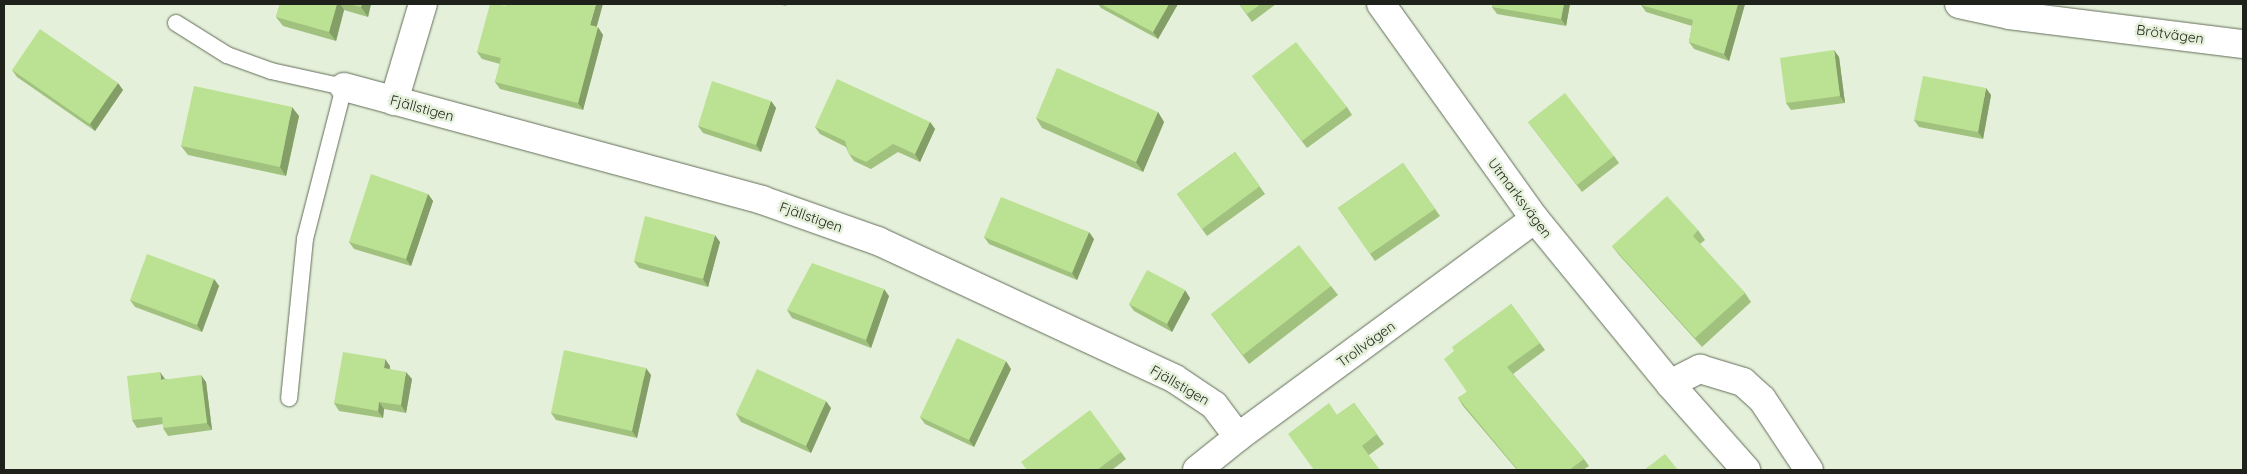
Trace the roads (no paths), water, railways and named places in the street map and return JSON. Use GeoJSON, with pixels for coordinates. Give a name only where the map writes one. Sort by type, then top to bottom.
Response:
{"type":"FeatureCollection","features":[{"type":"Feature","properties":{"kind":"street"},"geometry":{"type":"LineString","coordinates":[[394,101],[423,4]]}},
{"type":"Feature","properties":{"kind":"street","name":"Utmarksvägen"},"geometry":{"type":"LineString","coordinates":[[1381,4],[1535,219],[1670,384],[1746,470]]}},
{"type":"Feature","properties":{"kind":"street","name":"Brötvägen"},"geometry":{"type":"LineString","coordinates":[[1959,4],[2009,15],[2099,14],[2243,44]]}},
{"type":"Feature","properties":{"kind":"street","name":"Fjällstigen"},"geometry":{"type":"LineString","coordinates":[[344,87],[762,200],[878,241],[1175,379],[1214,405],[1238,438]]}},
{"type":"Feature","properties":{"kind":"street","name":"Trollvägen"},"geometry":{"type":"LineString","coordinates":[[1197,470],[1535,219]]}},
{"type":"Feature","properties":{"kind":"street"},"geometry":{"type":"LineString","coordinates":[[1670,384],[1700,368],[1743,382],[1762,399],[1809,470]]}},
{"type":"Feature","properties":{"kind":"lane","name":"Fjällstigen"},"geometry":{"type":"LineString","coordinates":[[176,23],[227,55],[271,71],[344,87]]}},
{"type":"Feature","properties":{"kind":"lane"},"geometry":{"type":"LineString","coordinates":[[289,398],[305,239],[344,87]]}}]}
